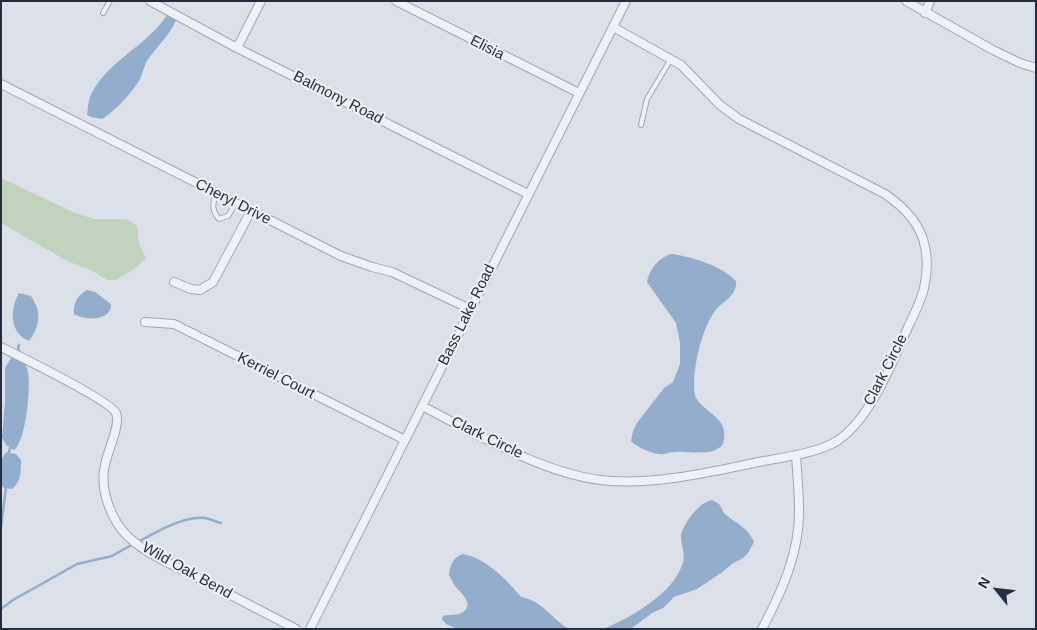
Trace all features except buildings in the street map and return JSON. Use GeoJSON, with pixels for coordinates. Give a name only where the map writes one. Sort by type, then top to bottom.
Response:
{"type":"FeatureCollection","features":[{"type":"Feature","properties":{"kind":"street","name":"Balmony Road"},"geometry":{"type":"LineString","coordinates":[[150,1],[238,48],[528,194]]}},
{"type":"Feature","properties":{"kind":"street"},"geometry":{"type":"LineString","coordinates":[[238,48],[261,1]]}},
{"type":"Feature","properties":{"kind":"street","name":"Elisia"},"geometry":{"type":"LineString","coordinates":[[396,1],[579,93]]}},
{"type":"Feature","properties":{"kind":"street","name":"Bass Lake Road"},"geometry":{"type":"LineString","coordinates":[[310,629],[626,1]]}},
{"type":"Feature","properties":{"kind":"street"},"geometry":{"type":"LineString","coordinates":[[906,1],[1020,63],[1036,68]]}},
{"type":"Feature","properties":{"kind":"street"},"geometry":{"type":"LineString","coordinates":[[925,13],[930,1]]}},
{"type":"Feature","properties":{"kind":"street","name":"Clark Circle"},"geometry":{"type":"LineString","coordinates":[[422,406],[534,461],[561,472],[601,480],[645,481],[684,476],[796,455],[836,442],[849,432],[865,411],[880,386],[924,290],[927,270],[925,246],[916,222],[902,206],[886,194],[739,119],[720,105],[681,65],[613,27]]}},
{"type":"Feature","properties":{"kind":"street","name":"Cheryl Drive"},"geometry":{"type":"LineString","coordinates":[[1,84],[341,256],[392,272],[470,308]]}},
{"type":"Feature","properties":{"kind":"street"},"geometry":{"type":"LineString","coordinates":[[174,282],[191,289],[200,290],[213,282],[251,211]]}},
{"type":"Feature","properties":{"kind":"street","name":"Kerriel Court"},"geometry":{"type":"LineString","coordinates":[[145,322],[174,324],[405,440]]}},
{"type":"Feature","properties":{"kind":"street","name":"Wild Oak Bend"},"geometry":{"type":"LineString","coordinates":[[1,347],[91,394],[110,406],[116,413],[116,423],[104,465],[104,488],[107,502],[118,525],[133,540],[158,558],[296,629]]}},
{"type":"Feature","properties":{"kind":"street"},"geometry":{"type":"LineString","coordinates":[[762,629],[786,579],[796,543],[800,510],[796,455]]}},
{"type":"Feature","properties":{"kind":"lane"},"geometry":{"type":"LineString","coordinates":[[104,13],[110,1]]}},
{"type":"Feature","properties":{"kind":"lane"},"geometry":{"type":"LineString","coordinates":[[641,124],[647,99],[671,59]]}},
{"type":"Feature","properties":{"kind":"lane"},"geometry":{"type":"LineString","coordinates":[[217,193],[213,202],[214,213],[219,219],[228,216],[236,203]]}},
{"type":"Feature","properties":{"kind":"green space"},"geometry":{"type":"Polygon","coordinates":[[[1,178],[75,213],[94,219],[126,219],[136,225],[138,240],[146,259],[116,280],[107,280],[93,271],[67,261],[1,223],[1,178]]]}},
{"type":"Feature","properties":{"kind":"water"},"geometry":{"type":"Polygon","coordinates":[[[167,15],[176,20],[167,35],[147,60],[140,79],[133,90],[118,107],[102,119],[87,115],[89,100],[95,87],[114,65],[159,26],[167,15]]]}},
{"type":"Feature","properties":{"kind":"water"},"geometry":{"type":"Polygon","coordinates":[[[671,254],[688,257],[714,266],[730,275],[736,281],[732,295],[718,307],[705,329],[698,352],[694,376],[695,396],[720,422],[725,435],[723,444],[713,451],[659,454],[644,449],[631,441],[637,423],[664,388],[673,382],[680,364],[680,342],[676,323],[647,282],[655,265],[662,258],[671,254]]]}},
{"type":"Feature","properties":{"kind":"water"},"geometry":{"type":"Polygon","coordinates":[[[87,290],[95,292],[111,304],[107,314],[97,318],[85,318],[74,314],[74,306],[77,300],[87,290]]]}},
{"type":"Feature","properties":{"kind":"water"},"geometry":{"type":"Polygon","coordinates":[[[19,293],[31,296],[37,308],[36,330],[29,341],[18,332],[13,320],[14,306],[19,293]]]}},
{"type":"Feature","properties":{"kind":"water"},"geometry":{"type":"Polygon","coordinates":[[[11,358],[25,364],[29,381],[25,423],[18,445],[14,450],[7,446],[2,438],[5,368],[11,358]]]}},
{"type":"Feature","properties":{"kind":"water"},"geometry":{"type":"Polygon","coordinates":[[[6,452],[16,454],[21,460],[19,480],[12,489],[4,488],[1,485],[1,460],[6,452]]]}},
{"type":"Feature","properties":{"kind":"water"},"geometry":{"type":"Polygon","coordinates":[[[712,500],[719,504],[725,514],[745,529],[752,537],[754,542],[748,553],[697,589],[674,597],[663,608],[652,613],[632,628],[602,629],[624,620],[647,606],[675,579],[684,560],[681,541],[682,531],[692,514],[702,504],[712,500]]]}},
{"type":"Feature","properties":{"kind":"water"},"geometry":{"type":"Polygon","coordinates":[[[463,554],[472,556],[488,565],[503,577],[521,597],[536,602],[569,629],[457,629],[446,624],[442,619],[443,616],[461,613],[468,605],[449,575],[453,562],[463,554]]]}},
{"type":"Feature","properties":{"kind":"waterway"},"geometry":{"type":"LineString","coordinates":[[19,345],[20,353]]}},
{"type":"Feature","properties":{"kind":"waterway"},"geometry":{"type":"LineString","coordinates":[[8,456],[11,444]]}},
{"type":"Feature","properties":{"kind":"waterway"},"geometry":{"type":"LineString","coordinates":[[1,527],[6,487]]}},
{"type":"Feature","properties":{"kind":"waterway"},"geometry":{"type":"LineString","coordinates":[[138,542],[171,525],[189,519],[205,518],[221,523]]}},
{"type":"Feature","properties":{"kind":"waterway"},"geometry":{"type":"LineString","coordinates":[[1,609],[13,600],[77,564],[112,556],[133,544]]}}]}
